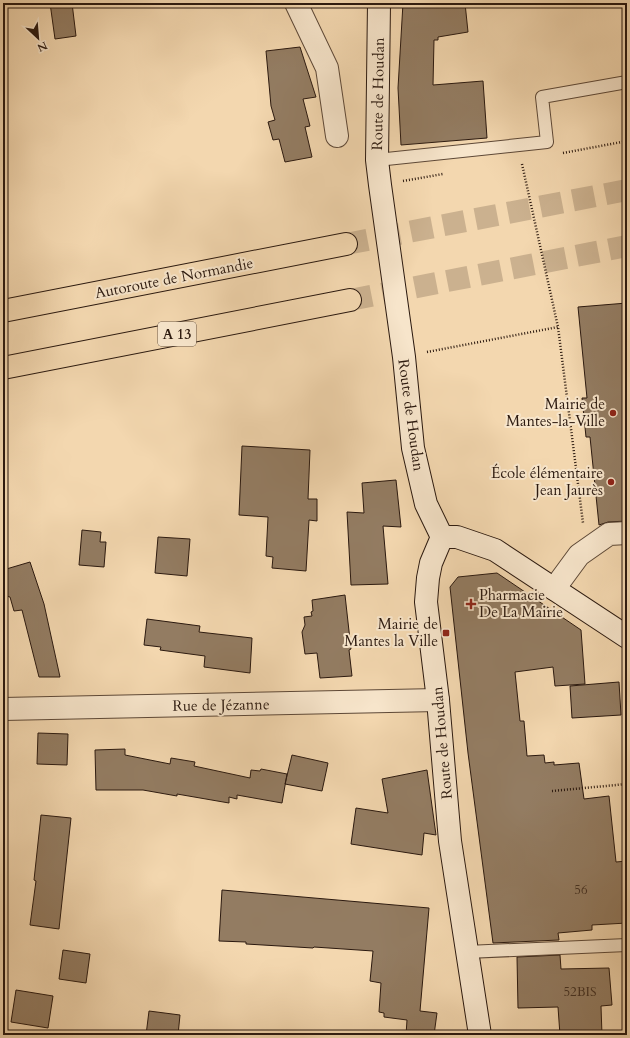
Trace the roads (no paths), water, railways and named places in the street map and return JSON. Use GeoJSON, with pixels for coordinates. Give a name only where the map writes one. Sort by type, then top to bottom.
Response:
{"type":"FeatureCollection","features":[{"type":"Feature","properties":{"kind":"highway","name":"Autoroute de Normandie"},"geometry":{"type":"LineString","coordinates":[[3,311],[346,244]]}},
{"type":"Feature","properties":{"kind":"highway","name":"A 13"},"geometry":{"type":"LineString","coordinates":[[3,368],[350,300]]}},
{"type":"Feature","properties":{"kind":"main road"},"geometry":{"type":"LineString","coordinates":[[296,3],[328,68],[338,136]]}},
{"type":"Feature","properties":{"kind":"main road","name":"Route de Houdan"},"geometry":{"type":"LineString","coordinates":[[379,3],[377,160],[404,357],[413,448],[426,504],[442,537],[431,563],[426,602],[438,700],[450,841],[480,1035]]}},
{"type":"Feature","properties":{"kind":"main road"},"geometry":{"type":"LineString","coordinates":[[554,589],[578,555],[609,534],[627,533]]}},
{"type":"Feature","properties":{"kind":"main road"},"geometry":{"type":"LineString","coordinates":[[442,537],[457,537],[495,550],[627,637]]}},
{"type":"Feature","properties":{"kind":"main road","name":"Rue de Jézanne"},"geometry":{"type":"LineString","coordinates":[[3,709],[438,700]]}},
{"type":"Feature","properties":{"kind":"lane"},"geometry":{"type":"LineString","coordinates":[[377,160],[546,142],[542,97],[627,82]]}},
{"type":"Feature","properties":{"kind":"lane"},"geometry":{"type":"LineString","coordinates":[[467,952],[627,945]]}},
{"type":"Feature","properties":{"kind":"tunnel"},"geometry":{"type":"LineString","coordinates":[[346,244],[627,190]]}},
{"type":"Feature","properties":{"kind":"tunnel"},"geometry":{"type":"LineString","coordinates":[[350,300],[627,246]]}},
{"type":"Feature","properties":{"kind":"place","name":"Mairie de Mantes-la-Ville"},"geometry":{"type":"Point","coordinates":[613,413]}},
{"type":"Feature","properties":{"kind":"place","name":"École élémentaire Jean Jaurès"},"geometry":{"type":"Point","coordinates":[611,482]}},
{"type":"Feature","properties":{"kind":"place","name":"Pharmacie De La Mairie"},"geometry":{"type":"Point","coordinates":[471,604]}},
{"type":"Feature","properties":{"kind":"place","name":"Mairie de Mantes la Ville"},"geometry":{"type":"Point","coordinates":[446,633]}}]}
